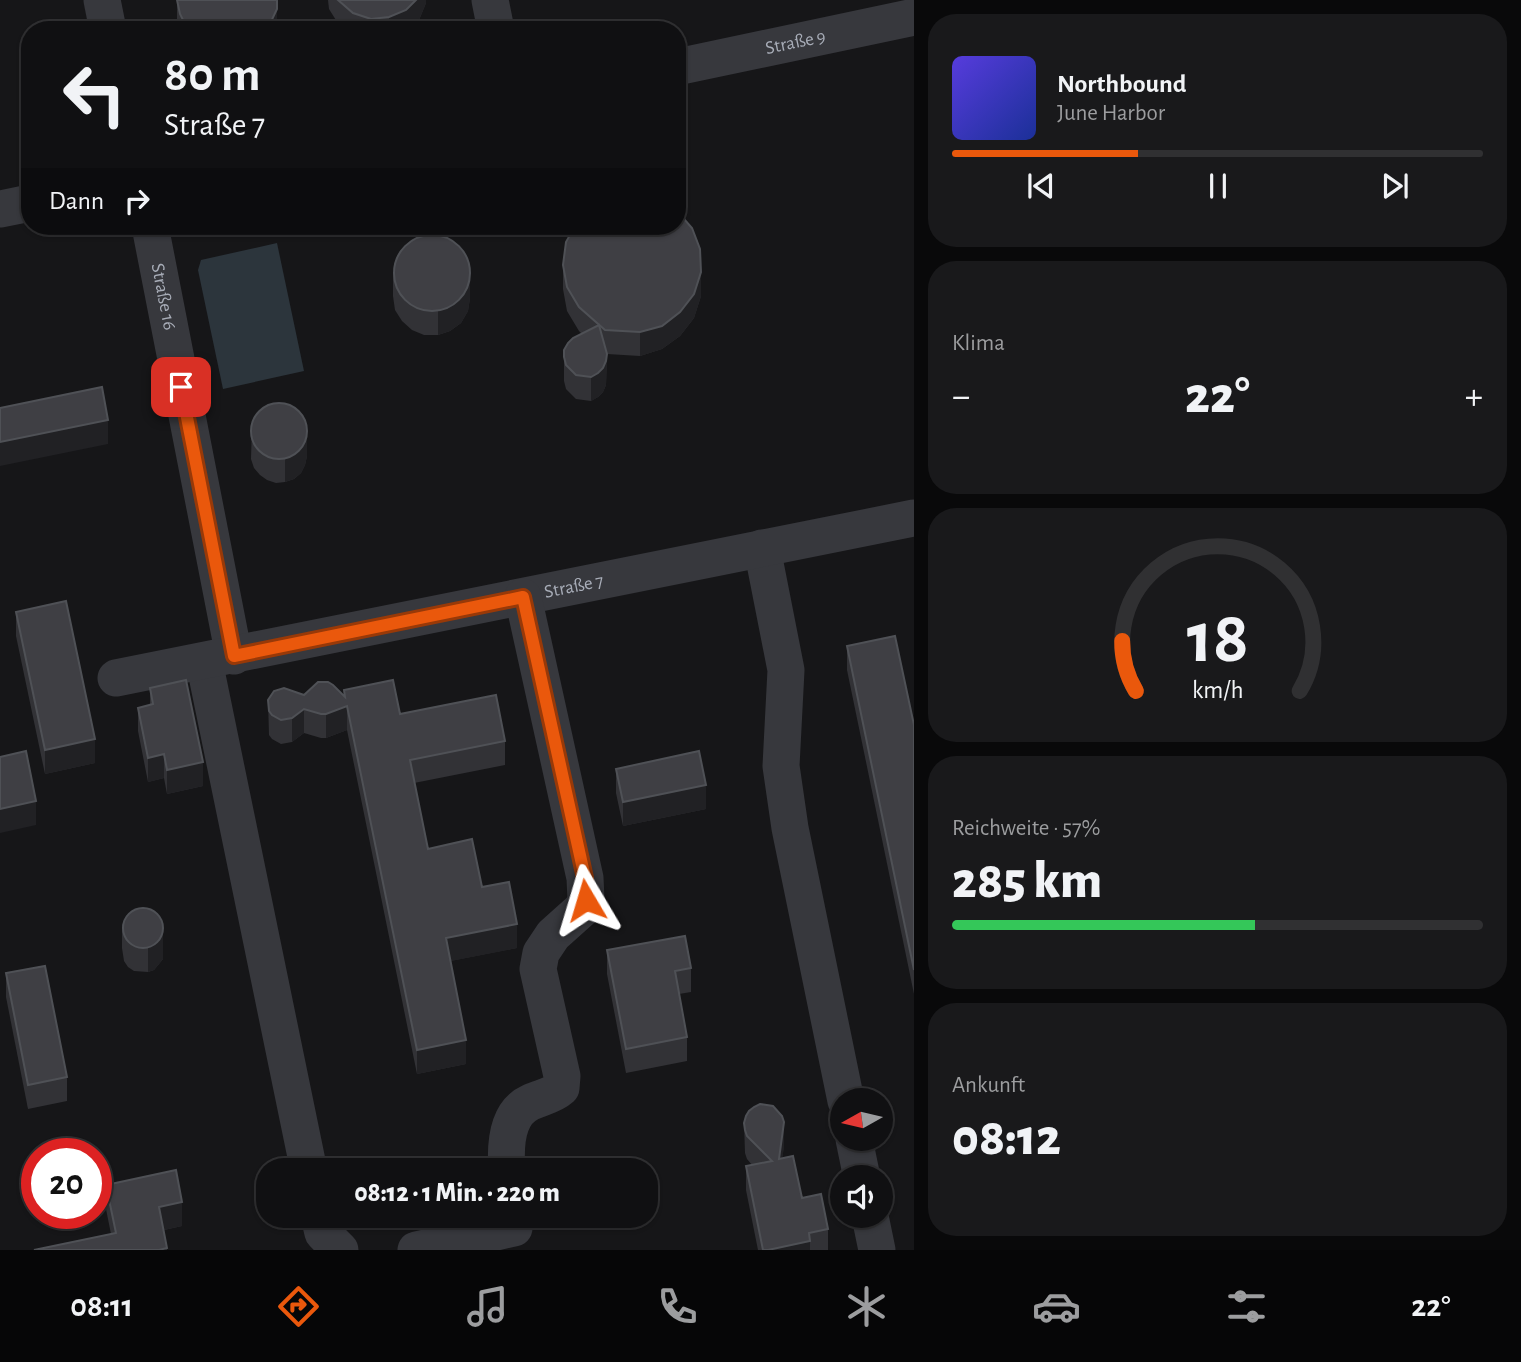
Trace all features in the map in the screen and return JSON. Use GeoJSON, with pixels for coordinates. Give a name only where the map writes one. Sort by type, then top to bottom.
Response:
{"type":"FeatureCollection","features":[{"type":"Feature","properties":{"kind":"lane"},"geometry":{"type":"LineString","coordinates":[[102,0],[106,21]]}},
{"type":"Feature","properties":{"kind":"lane"},"geometry":{"type":"LineString","coordinates":[[490,0],[494,21]]}},
{"type":"Feature","properties":{"kind":"lane","name":"Straße 9"},"geometry":{"type":"LineString","coordinates":[[686,65],[914,17]]}},
{"type":"Feature","properties":{"kind":"lane"},"geometry":{"type":"LineString","coordinates":[[0,209],[21,205]]}},
{"type":"Feature","properties":{"kind":"lane","name":"Straße 16"},"geometry":{"type":"LineString","coordinates":[[151,235],[219,658],[307,1158]]}},
{"type":"Feature","properties":{"kind":"lane","name":"Straße 7"},"geometry":{"type":"LineString","coordinates":[[116,678],[914,518]]}},
{"type":"Feature","properties":{"kind":"lane"},"geometry":{"type":"LineString","coordinates":[[762,548],[786,670],[781,766],[790,828],[843,1088]]}},
{"type":"Feature","properties":{"kind":"lane"},"geometry":{"type":"LineString","coordinates":[[508,1158],[509,1126],[519,1108],[554,1094],[561,1088],[562,1076],[538,969],[541,953],[554,935],[582,909],[586,900],[585,878],[523,597]]}},
{"type":"Feature","properties":{"kind":"lane"},"geometry":{"type":"LineString","coordinates":[[322,1228],[323,1233],[340,1250]]}},
{"type":"Feature","properties":{"kind":"lane"},"geometry":{"type":"LineString","coordinates":[[872,1228],[877,1250]]}},
{"type":"Feature","properties":{"kind":"lane"},"geometry":{"type":"LineString","coordinates":[[416,1250],[515,1231]]}},
{"type":"Feature","properties":{"kind":"shaded area"},"geometry":{"type":"Polygon","coordinates":[[[277,243],[304,371],[223,389],[198,270],[201,260],[277,243]]]}},
{"type":"Feature","properties":{"kind":"building"},"geometry":{"type":"Polygon","coordinates":[[[177,0],[277,0],[277,9],[271,21],[184,21],[177,0]]]}},
{"type":"Feature","properties":{"kind":"building"},"geometry":{"type":"Polygon","coordinates":[[[338,0],[416,0],[406,10],[389,17],[371,19],[353,13],[338,0]]]}},
{"type":"Feature","properties":{"kind":"building"},"geometry":{"type":"Polygon","coordinates":[[[686,221],[692,228],[700,249],[701,272],[694,294],[680,312],[662,326],[640,332],[605,330],[579,307],[567,287],[563,265],[566,242],[570,235],[686,235],[686,221]]]}},
{"type":"Feature","properties":{"kind":"building"},"geometry":{"type":"Polygon","coordinates":[[[432,235],[447,238],[459,246],[467,258],[470,273],[467,288],[459,300],[447,308],[432,311],[417,308],[405,300],[397,288],[394,273],[397,258],[405,246],[417,238],[432,235]]]}},
{"type":"Feature","properties":{"kind":"building"},"geometry":{"type":"Polygon","coordinates":[[[599,325],[607,354],[603,368],[591,377],[576,375],[566,365],[564,350],[573,338],[599,325]]]}},
{"type":"Feature","properties":{"kind":"building"},"geometry":{"type":"Polygon","coordinates":[[[102,387],[108,420],[0,442],[0,408],[102,387]]]}},
{"type":"Feature","properties":{"kind":"building"},"geometry":{"type":"Polygon","coordinates":[[[279,403],[294,408],[302,416],[307,431],[302,446],[294,454],[279,459],[264,454],[256,446],[251,431],[256,416],[264,408],[279,403]]]}},
{"type":"Feature","properties":{"kind":"building"},"geometry":{"type":"Polygon","coordinates":[[[66,601],[95,739],[45,750],[16,612],[66,601]]]}},
{"type":"Feature","properties":{"kind":"building"},"geometry":{"type":"Polygon","coordinates":[[[895,636],[914,725],[914,970],[847,646],[895,636]]]}},
{"type":"Feature","properties":{"kind":"building"},"geometry":{"type":"Polygon","coordinates":[[[186,680],[203,762],[167,770],[164,754],[148,758],[138,708],[153,704],[150,688],[186,680]]]}},
{"type":"Feature","properties":{"kind":"building"},"geometry":{"type":"Polygon","coordinates":[[[393,680],[400,714],[496,695],[505,741],[410,760],[428,849],[472,839],[482,887],[509,882],[517,924],[446,938],[466,1040],[417,1050],[347,706],[326,714],[304,709],[292,718],[281,720],[269,711],[268,700],[274,691],[284,688],[304,695],[318,682],[328,682],[345,697],[344,690],[393,680]]]}},
{"type":"Feature","properties":{"kind":"building"},"geometry":{"type":"Polygon","coordinates":[[[26,751],[36,801],[0,809],[0,757],[26,751]]]}},
{"type":"Feature","properties":{"kind":"building"},"geometry":{"type":"Polygon","coordinates":[[[699,751],[706,785],[623,802],[616,769],[699,751]]]}},
{"type":"Feature","properties":{"kind":"building"},"geometry":{"type":"Polygon","coordinates":[[[143,908],[151,909],[157,914],[162,920],[162,936],[157,942],[151,947],[143,948],[135,947],[129,942],[124,936],[123,928],[124,920],[129,914],[135,909],[143,908]]]}},
{"type":"Feature","properties":{"kind":"building"},"geometry":{"type":"Polygon","coordinates":[[[685,936],[691,968],[675,971],[687,1037],[626,1049],[607,950],[685,936]]]}},
{"type":"Feature","properties":{"kind":"building"},"geometry":{"type":"Polygon","coordinates":[[[45,966],[67,1077],[28,1085],[6,973],[45,966]]]}},
{"type":"Feature","properties":{"kind":"building"},"geometry":{"type":"Polygon","coordinates":[[[760,1104],[773,1106],[782,1116],[784,1122],[779,1159],[793,1156],[802,1198],[821,1194],[828,1229],[809,1233],[810,1241],[768,1250],[763,1250],[746,1166],[772,1161],[747,1136],[745,1130],[746,1116],[760,1104]]]}},
{"type":"Feature","properties":{"kind":"building"},"geometry":{"type":"Polygon","coordinates":[[[176,1170],[182,1202],[159,1207],[167,1248],[34,1250],[116,1233],[112,1214],[112,1184],[176,1170]]]}},
{"type":"Feature","properties":{"kind":"route"},"geometry":{"type":"LineString","coordinates":[[181,387],[234,656],[523,597],[585,878],[586,900]]}}]}
